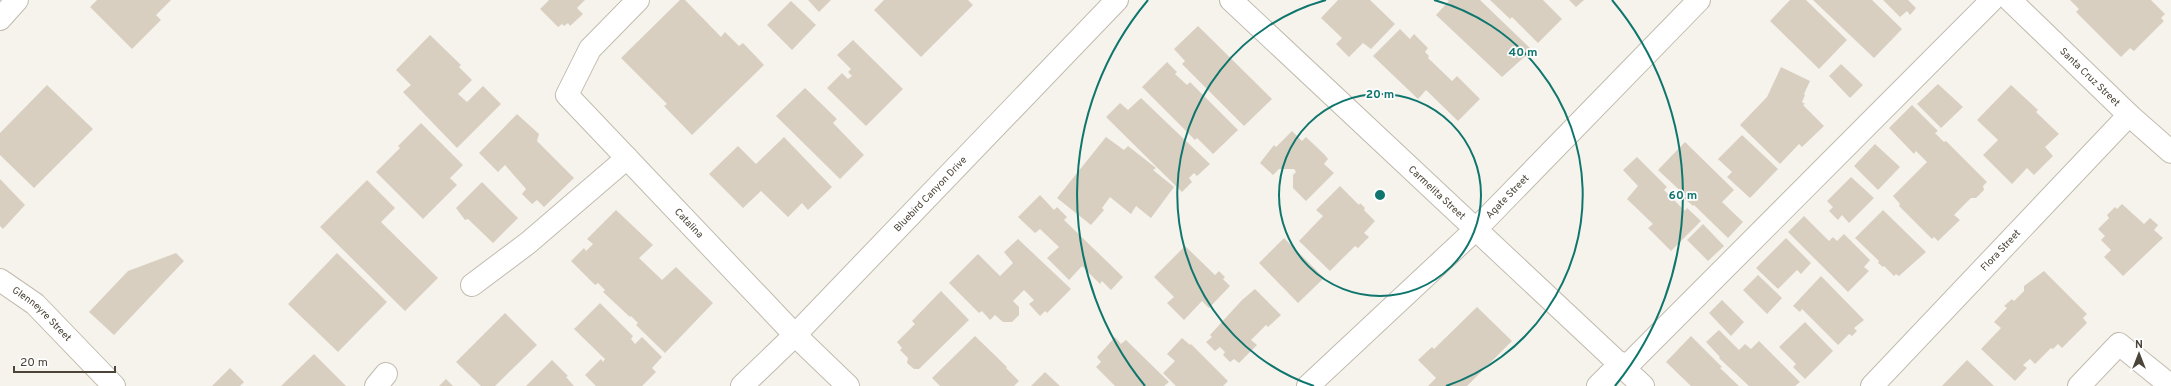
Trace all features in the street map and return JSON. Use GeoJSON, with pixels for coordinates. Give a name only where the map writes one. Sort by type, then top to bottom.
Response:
{"type":"FeatureCollection","features":[{"type":"Feature","properties":{"kind":"street"},"geometry":{"type":"LineString","coordinates":[[0,19],[17,0]]}},
{"type":"Feature","properties":{"kind":"street","name":"Catalina"},"geometry":{"type":"LineString","coordinates":[[638,0],[590,49],[567,95],[795,335],[848,386]]}},
{"type":"Feature","properties":{"kind":"street","name":"Bluebird Canyon Drive"},"geometry":{"type":"LineString","coordinates":[[742,386],[795,335],[1117,0]]}},
{"type":"Feature","properties":{"kind":"street","name":"Carmelita Street"},"geometry":{"type":"LineString","coordinates":[[1231,0],[1643,386]]}},
{"type":"Feature","properties":{"kind":"street","name":"Agate Street"},"geometry":{"type":"LineString","coordinates":[[1308,386],[1476,229],[1699,0]]}},
{"type":"Feature","properties":{"kind":"street"},"geometry":{"type":"LineString","coordinates":[[1598,386],[1623,366],[1992,0]]}},
{"type":"Feature","properties":{"kind":"street","name":"Santa Cruz Street"},"geometry":{"type":"LineString","coordinates":[[2010,0],[2129,115],[2171,152]]}},
{"type":"Feature","properties":{"kind":"street","name":"Flora Street"},"geometry":{"type":"LineString","coordinates":[[1872,386],[2129,115]]}},
{"type":"Feature","properties":{"kind":"street"},"geometry":{"type":"LineString","coordinates":[[472,285],[528,243],[627,158]]}},
{"type":"Feature","properties":{"kind":"street","name":"Glenneyre Street"},"geometry":{"type":"LineString","coordinates":[[0,280],[35,304],[114,386]]}},
{"type":"Feature","properties":{"kind":"street"},"geometry":{"type":"LineString","coordinates":[[2080,386],[2119,344],[2171,386]]}},
{"type":"Feature","properties":{"kind":"building"},"geometry":{"type":"Polygon","coordinates":[[[97,0],[171,0],[156,15],[161,20],[132,49],[90,7],[97,0]]]}},
{"type":"Feature","properties":{"kind":"building"},"geometry":{"type":"Polygon","coordinates":[[[549,0],[585,0],[577,8],[583,14],[570,26],[568,23],[564,26],[562,24],[558,27],[540,9],[549,0]]]}},
{"type":"Feature","properties":{"kind":"building"},"geometry":{"type":"Polygon","coordinates":[[[680,0],[685,0],[721,37],[725,32],[739,46],[743,43],[764,65],[692,135],[664,106],[667,104],[621,58],[680,0]]]}},
{"type":"Feature","properties":{"kind":"building"},"geometry":{"type":"Polygon","coordinates":[[[808,0],[831,0],[819,12],[808,0]]]}},
{"type":"Feature","properties":{"kind":"building"},"geometry":{"type":"Polygon","coordinates":[[[884,0],[968,0],[973,5],[921,57],[874,10],[884,0]]]}},
{"type":"Feature","properties":{"kind":"building"},"geometry":{"type":"Polygon","coordinates":[[[1338,0],[1370,0],[1395,24],[1371,49],[1363,43],[1349,57],[1336,44],[1342,38],[1321,18],[1338,0]]]}},
{"type":"Feature","properties":{"kind":"building"},"geometry":{"type":"Polygon","coordinates":[[[1447,0],[1480,0],[1532,50],[1502,77],[1436,15],[1449,1],[1447,0]]]}},
{"type":"Feature","properties":{"kind":"building"},"geometry":{"type":"Polygon","coordinates":[[[1490,0],[1543,0],[1562,19],[1538,43],[1512,17],[1510,19],[1490,0]]]}},
{"type":"Feature","properties":{"kind":"building"},"geometry":{"type":"Polygon","coordinates":[[[1569,0],[1584,0],[1576,7],[1569,0]]]}},
{"type":"Feature","properties":{"kind":"building"},"geometry":{"type":"Polygon","coordinates":[[[1790,0],[1806,0],[1847,40],[1819,69],[1770,21],[1790,0]]]}},
{"type":"Feature","properties":{"kind":"building"},"geometry":{"type":"Polygon","coordinates":[[[1813,0],[1872,0],[1902,29],[1874,58],[1813,0]]]}},
{"type":"Feature","properties":{"kind":"building"},"geometry":{"type":"Polygon","coordinates":[[[1883,0],[1908,0],[1916,8],[1910,15],[1907,11],[1900,17],[1883,0]]]}},
{"type":"Feature","properties":{"kind":"building"},"geometry":{"type":"Polygon","coordinates":[[[2070,0],[2151,0],[2165,14],[2161,18],[2164,21],[2134,51],[2130,48],[2121,57],[2076,12],[2079,9],[2070,0]]]}},
{"type":"Feature","properties":{"kind":"building"},"geometry":{"type":"Polygon","coordinates":[[[791,1],[816,25],[792,50],[767,25],[791,1]]]}},
{"type":"Feature","properties":{"kind":"building"},"geometry":{"type":"Polygon","coordinates":[[[1198,26],[1272,99],[1244,126],[1182,64],[1185,61],[1174,49],[1198,26]]]}},
{"type":"Feature","properties":{"kind":"building"},"geometry":{"type":"Polygon","coordinates":[[[1400,29],[1410,39],[1414,34],[1428,48],[1425,52],[1429,56],[1428,58],[1452,81],[1457,76],[1480,99],[1458,121],[1426,90],[1418,99],[1373,56],[1400,29]]]}},
{"type":"Feature","properties":{"kind":"building"},"geometry":{"type":"Polygon","coordinates":[[[430,35],[461,65],[459,67],[472,80],[458,94],[467,102],[483,86],[501,104],[457,148],[403,92],[411,85],[396,70],[430,35]]]}},
{"type":"Feature","properties":{"kind":"building"},"geometry":{"type":"Polygon","coordinates":[[[853,40],[903,89],[866,126],[827,88],[842,73],[848,79],[852,76],[848,72],[851,69],[837,55],[853,40]]]}},
{"type":"Feature","properties":{"kind":"building"},"geometry":{"type":"Polygon","coordinates":[[[1167,62],[1177,72],[1175,74],[1187,85],[1190,82],[1238,130],[1213,154],[1197,138],[1195,140],[1142,87],[1167,62]]]}},
{"type":"Feature","properties":{"kind":"building"},"geometry":{"type":"Polygon","coordinates":[[[1841,64],[1863,85],[1850,98],[1829,76],[1841,64]]]}},
{"type":"Feature","properties":{"kind":"building"},"geometry":{"type":"Polygon","coordinates":[[[1781,67],[1810,81],[1802,102],[1805,104],[1803,105],[1824,126],[1802,147],[1799,144],[1780,164],[1740,125],[1767,97],[1781,67]]]}},
{"type":"Feature","properties":{"kind":"building"},"geometry":{"type":"Polygon","coordinates":[[[1938,84],[1963,107],[1941,128],[1917,104],[1938,84]]]}},
{"type":"Feature","properties":{"kind":"building"},"geometry":{"type":"Polygon","coordinates":[[[47,85],[93,129],[34,188],[0,155],[0,133],[47,85]]]}},
{"type":"Feature","properties":{"kind":"building"},"geometry":{"type":"Polygon","coordinates":[[[2011,85],[2038,110],[2036,112],[2059,134],[2045,147],[2053,156],[2034,175],[2027,168],[2012,184],[1983,155],[1998,140],[1977,120],[2011,85]]]}},
{"type":"Feature","properties":{"kind":"building"},"geometry":{"type":"Polygon","coordinates":[[[805,88],[837,119],[833,123],[864,155],[840,179],[776,116],[805,88]]]}},
{"type":"Feature","properties":{"kind":"building"},"geometry":{"type":"Polygon","coordinates":[[[1141,98],[1210,164],[1197,176],[1194,173],[1189,178],[1192,182],[1182,192],[1106,117],[1120,103],[1128,110],[1141,98]]]}},
{"type":"Feature","properties":{"kind":"building"},"geometry":{"type":"Polygon","coordinates":[[[1912,105],[1938,131],[1935,133],[1944,142],[1946,141],[1987,182],[1983,186],[1984,190],[1976,198],[1971,198],[1954,215],[1960,220],[1938,241],[1934,237],[1932,239],[1899,206],[1900,204],[1893,196],[1927,162],[1916,151],[1914,154],[1889,128],[1912,105]]]}},
{"type":"Feature","properties":{"kind":"building"},"geometry":{"type":"Polygon","coordinates":[[[517,114],[539,134],[537,141],[574,178],[544,207],[537,200],[532,204],[522,194],[526,189],[505,165],[498,172],[479,153],[517,114]]]}},
{"type":"Feature","properties":{"kind":"building"},"geometry":{"type":"Polygon","coordinates":[[[421,123],[463,165],[450,178],[457,185],[423,219],[376,172],[400,148],[398,146],[421,123]]]}},
{"type":"Feature","properties":{"kind":"building"},"geometry":{"type":"Polygon","coordinates":[[[1292,131],[1302,141],[1306,137],[1325,155],[1328,159],[1324,164],[1334,173],[1306,201],[1293,188],[1293,175],[1296,172],[1294,169],[1279,169],[1273,175],[1260,163],[1274,145],[1276,147],[1292,131]]]}},
{"type":"Feature","properties":{"kind":"building"},"geometry":{"type":"Polygon","coordinates":[[[1742,135],[1778,169],[1750,198],[1727,177],[1732,172],[1718,159],[1742,135]]]}},
{"type":"Feature","properties":{"kind":"building"},"geometry":{"type":"Polygon","coordinates":[[[784,137],[832,187],[808,210],[802,203],[788,217],[761,191],[743,208],[709,174],[738,146],[756,164],[784,137]]]}},
{"type":"Feature","properties":{"kind":"building"},"geometry":{"type":"Polygon","coordinates":[[[1106,137],[1124,150],[1128,146],[1156,168],[1153,170],[1174,187],[1151,218],[1136,206],[1131,214],[1110,197],[1102,208],[1104,210],[1091,225],[1057,198],[1106,137]]]}},
{"type":"Feature","properties":{"kind":"building"},"geometry":{"type":"Polygon","coordinates":[[[1685,142],[1734,190],[1722,202],[1743,222],[1728,238],[1694,205],[1693,206],[1684,198],[1686,196],[1658,170],[1685,142]]]}},
{"type":"Feature","properties":{"kind":"building"},"geometry":{"type":"Polygon","coordinates":[[[1875,144],[1900,167],[1878,190],[1854,166],[1875,144]]]}},
{"type":"Feature","properties":{"kind":"building"},"geometry":{"type":"Polygon","coordinates":[[[1637,157],[1667,187],[1664,190],[1685,211],[1687,208],[1701,221],[1671,251],[1648,228],[1653,224],[1627,199],[1638,186],[1623,170],[1637,157]]]}},
{"type":"Feature","properties":{"kind":"building"},"geometry":{"type":"Polygon","coordinates":[[[1851,177],[1874,198],[1849,223],[1842,215],[1838,220],[1829,211],[1833,207],[1827,201],[1851,177]]]}},
{"type":"Feature","properties":{"kind":"building"},"geometry":{"type":"Polygon","coordinates":[[[0,179],[25,205],[3,229],[0,226],[0,179]]]}},
{"type":"Feature","properties":{"kind":"building"},"geometry":{"type":"Polygon","coordinates":[[[367,180],[395,208],[381,222],[438,278],[405,311],[320,227],[367,180]]]}},
{"type":"Feature","properties":{"kind":"building"},"geometry":{"type":"Polygon","coordinates":[[[482,182],[518,218],[493,243],[468,219],[465,220],[456,208],[482,182]]]}},
{"type":"Feature","properties":{"kind":"building"},"geometry":{"type":"Polygon","coordinates":[[[1340,186],[1359,205],[1360,203],[1365,208],[1364,210],[1375,221],[1364,233],[1369,237],[1358,248],[1355,246],[1330,271],[1299,241],[1323,216],[1316,210],[1340,186]]]}},
{"type":"Feature","properties":{"kind":"building"},"geometry":{"type":"Polygon","coordinates":[[[1040,195],[1054,210],[1057,207],[1067,217],[1064,220],[1123,277],[1111,290],[1102,281],[1100,284],[1082,266],[1069,280],[1047,258],[1059,247],[1040,229],[1035,233],[1018,217],[1040,195]]]}},
{"type":"Feature","properties":{"kind":"building"},"geometry":{"type":"Polygon","coordinates":[[[2122,204],[2144,224],[2150,218],[2158,225],[2154,230],[2163,238],[2123,276],[2104,257],[2111,250],[2101,240],[2105,236],[2098,229],[2109,218],[2107,215],[2115,207],[2117,209],[2122,204]]]}},
{"type":"Feature","properties":{"kind":"building"},"geometry":{"type":"Polygon","coordinates":[[[616,210],[653,245],[639,258],[662,280],[676,267],[713,303],[665,353],[636,325],[638,323],[631,316],[630,317],[603,292],[605,290],[598,283],[595,285],[571,261],[584,248],[586,251],[593,244],[587,239],[616,210]]]}},
{"type":"Feature","properties":{"kind":"building"},"geometry":{"type":"Polygon","coordinates":[[[1883,210],[1926,252],[1899,276],[1896,274],[1894,276],[1884,266],[1883,267],[1878,263],[1879,261],[1855,238],[1883,210]]]}},
{"type":"Feature","properties":{"kind":"building"},"geometry":{"type":"Polygon","coordinates":[[[1804,216],[1829,241],[1833,237],[1837,241],[1844,234],[1870,260],[1864,267],[1869,271],[1848,292],[1788,232],[1804,216]]]}},
{"type":"Feature","properties":{"kind":"building"},"geometry":{"type":"Polygon","coordinates":[[[1703,224],[1724,246],[1708,261],[1687,240],[1703,224]]]}},
{"type":"Feature","properties":{"kind":"building"},"geometry":{"type":"Polygon","coordinates":[[[1284,238],[1324,278],[1298,303],[1259,263],[1284,238]]]}},
{"type":"Feature","properties":{"kind":"building"},"geometry":{"type":"Polygon","coordinates":[[[1786,238],[1811,263],[1801,274],[1797,270],[1778,289],[1756,268],[1786,238]]]}},
{"type":"Feature","properties":{"kind":"building"},"geometry":{"type":"Polygon","coordinates":[[[1018,239],[1071,289],[1047,313],[1045,311],[1040,316],[1029,304],[1034,300],[1024,290],[1013,301],[1019,307],[1019,315],[1012,322],[1003,322],[995,315],[990,320],[982,311],[979,313],[949,283],[978,254],[1000,276],[1013,263],[1004,252],[1018,239]]]}},
{"type":"Feature","properties":{"kind":"building"},"geometry":{"type":"Polygon","coordinates":[[[1185,246],[1215,275],[1219,271],[1225,277],[1223,279],[1230,286],[1209,308],[1202,301],[1184,320],[1167,303],[1174,297],[1154,277],[1185,246]]]}},
{"type":"Feature","properties":{"kind":"building"},"geometry":{"type":"Polygon","coordinates":[[[176,253],[184,261],[114,335],[89,312],[128,271],[176,253]]]}},
{"type":"Feature","properties":{"kind":"building"},"geometry":{"type":"Polygon","coordinates":[[[337,253],[387,302],[338,352],[288,304],[337,253]]]}},
{"type":"Feature","properties":{"kind":"building"},"geometry":{"type":"Polygon","coordinates":[[[2044,271],[2087,314],[2083,318],[2087,323],[2062,348],[2058,344],[2053,349],[2051,348],[2035,364],[2030,359],[2023,365],[2027,368],[2015,381],[1981,349],[2001,328],[1994,322],[2007,308],[2004,306],[2012,299],[2014,301],[2024,291],[2024,286],[2044,271]]]}},
{"type":"Feature","properties":{"kind":"building"},"geometry":{"type":"Polygon","coordinates":[[[1758,275],[1782,298],[1767,314],[1743,290],[1758,275]]]}},
{"type":"Feature","properties":{"kind":"building"},"geometry":{"type":"Polygon","coordinates":[[[1821,276],[1864,320],[1854,328],[1857,331],[1852,336],[1849,334],[1838,345],[1802,309],[1800,312],[1793,306],[1821,276]]]}},
{"type":"Feature","properties":{"kind":"building"},"geometry":{"type":"Polygon","coordinates":[[[1255,289],[1281,315],[1268,327],[1266,325],[1251,340],[1257,345],[1239,363],[1234,359],[1230,362],[1223,355],[1225,352],[1220,347],[1215,351],[1206,342],[1212,337],[1210,335],[1242,300],[1255,289]]]}},
{"type":"Feature","properties":{"kind":"building"},"geometry":{"type":"Polygon","coordinates":[[[941,291],[969,320],[919,369],[914,369],[907,363],[908,358],[900,350],[902,348],[897,342],[915,324],[912,321],[941,291]]]}},
{"type":"Feature","properties":{"kind":"building"},"geometry":{"type":"Polygon","coordinates":[[[1722,300],[1744,322],[1731,336],[1709,313],[1722,300]]]}},
{"type":"Feature","properties":{"kind":"building"},"geometry":{"type":"Polygon","coordinates":[[[600,303],[633,336],[631,339],[635,344],[642,337],[662,357],[652,368],[656,372],[642,386],[596,386],[585,375],[601,359],[603,362],[605,359],[574,329],[600,303]]]}},
{"type":"Feature","properties":{"kind":"building"},"geometry":{"type":"Polygon","coordinates":[[[1477,307],[1512,341],[1467,386],[1428,386],[1436,378],[1418,360],[1432,347],[1434,349],[1477,307]]]}},
{"type":"Feature","properties":{"kind":"building"},"geometry":{"type":"Polygon","coordinates":[[[505,313],[537,345],[495,386],[481,386],[456,362],[505,313]]]}},
{"type":"Feature","properties":{"kind":"building"},"geometry":{"type":"Polygon","coordinates":[[[1805,322],[1833,351],[1805,379],[1793,367],[1796,364],[1779,347],[1805,322]]]}},
{"type":"Feature","properties":{"kind":"building"},"geometry":{"type":"Polygon","coordinates":[[[1719,330],[1739,350],[1745,344],[1751,349],[1759,341],[1800,382],[1795,386],[1749,386],[1719,358],[1720,357],[1706,342],[1719,330]]]}},
{"type":"Feature","properties":{"kind":"building"},"geometry":{"type":"Polygon","coordinates":[[[975,336],[1007,367],[1006,368],[1019,381],[1014,386],[940,386],[932,378],[975,336]]]}},
{"type":"Feature","properties":{"kind":"building"},"geometry":{"type":"Polygon","coordinates":[[[1691,336],[1722,367],[1720,368],[1739,386],[1691,386],[1666,362],[1691,336]]]}},
{"type":"Feature","properties":{"kind":"building"},"geometry":{"type":"Polygon","coordinates":[[[1115,337],[1121,344],[1126,340],[1169,382],[1164,386],[1115,386],[1096,367],[1101,362],[1097,357],[1115,337]]]}},
{"type":"Feature","properties":{"kind":"building"},"geometry":{"type":"Polygon","coordinates":[[[1182,338],[1190,345],[1191,344],[1228,381],[1223,386],[1176,386],[1163,373],[1175,361],[1167,354],[1182,338]]]}},
{"type":"Feature","properties":{"kind":"building"},"geometry":{"type":"Polygon","coordinates":[[[314,354],[346,386],[281,386],[314,354]]]}},
{"type":"Feature","properties":{"kind":"building"},"geometry":{"type":"Polygon","coordinates":[[[552,360],[568,376],[566,377],[574,386],[526,386],[552,360]]]}},
{"type":"Feature","properties":{"kind":"building"},"geometry":{"type":"Polygon","coordinates":[[[1967,360],[1994,386],[1942,386],[1967,360]]]}},
{"type":"Feature","properties":{"kind":"building"},"geometry":{"type":"Polygon","coordinates":[[[230,368],[244,382],[240,386],[212,386],[230,368]]]}},
{"type":"Feature","properties":{"kind":"building"},"geometry":{"type":"Polygon","coordinates":[[[1045,372],[1060,386],[1031,386],[1045,372]]]}},
{"type":"Feature","properties":{"kind":"building"},"geometry":{"type":"Polygon","coordinates":[[[446,379],[453,386],[439,386],[446,379]]]}}]}
